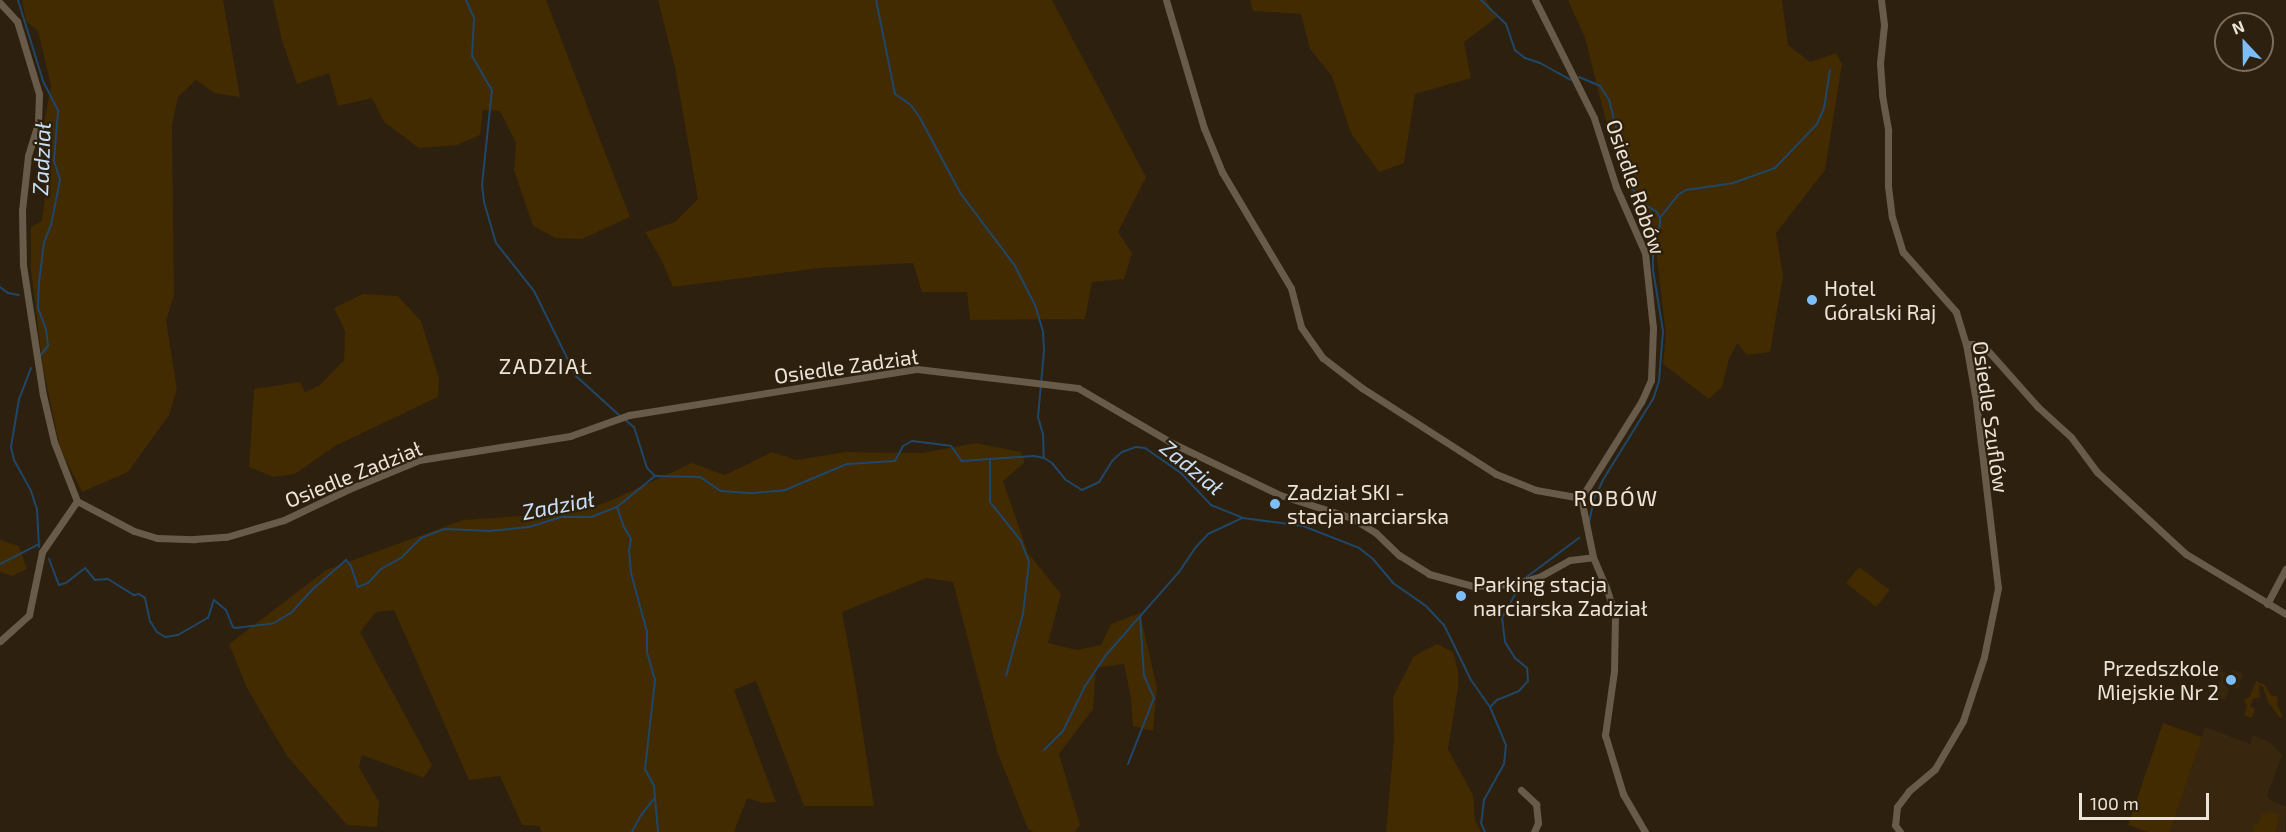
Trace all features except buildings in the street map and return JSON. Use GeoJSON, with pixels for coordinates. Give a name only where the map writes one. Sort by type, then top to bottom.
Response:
{"type":"FeatureCollection","features":[{"type":"Feature","properties":{"kind":"street"},"geometry":{"type":"LineString","coordinates":[[1166,0],[1204,128],[1222,172],[1291,288],[1301,327],[1323,358],[1362,388],[1496,474],[1536,490],[1581,498],[1593,557],[1615,615],[1614,671],[1605,735],[1623,794],[1645,832]]}},
{"type":"Feature","properties":{"kind":"street","name":"Osiedle Robów"},"geometry":{"type":"LineString","coordinates":[[1535,0],[1594,118],[1616,188],[1645,253],[1653,328],[1651,380],[1641,402],[1581,498]]}},
{"type":"Feature","properties":{"kind":"street","name":"Osiedle Szuflów"},"geometry":{"type":"LineString","coordinates":[[1881,0],[1884,25],[1881,84],[1888,130],[1888,186],[1892,217],[1903,252],[1956,312],[1966,344],[1976,401],[1998,588],[1984,657],[1963,721],[1935,769],[1909,791],[1897,807],[1895,825],[1900,832]]}},
{"type":"Feature","properties":{"kind":"street"},"geometry":{"type":"LineString","coordinates":[[0,3],[17,21],[39,94],[38,123],[28,156],[22,210],[23,265],[43,395],[54,442],[77,501],[42,552],[29,615],[0,641]]}},
{"type":"Feature","properties":{"kind":"street"},"geometry":{"type":"LineString","coordinates":[[1966,344],[1982,344],[2038,407],[2071,437],[2097,471],[2186,554],[2286,614]]}},
{"type":"Feature","properties":{"kind":"street","name":"Osiedle Zadział"},"geometry":{"type":"LineString","coordinates":[[77,501],[134,531],[158,538],[226,537],[284,520],[349,489],[419,460],[570,436],[629,415],[916,369],[1078,388],[1174,444],[1280,495],[1352,518],[1376,533],[1399,555],[1430,574],[1473,586],[1514,584],[1533,579],[1562,563],[1593,557]]}},
{"type":"Feature","properties":{"kind":"street"},"geometry":{"type":"LineString","coordinates":[[2267,604],[2286,569]]}},
{"type":"Feature","properties":{"kind":"street"},"geometry":{"type":"LineString","coordinates":[[1521,790],[1536,804],[1538,823],[1534,832]]}},
{"type":"Feature","properties":{"kind":"shaded area"},"geometry":{"type":"Polygon","coordinates":[[[22,0],[223,0],[240,97],[214,93],[196,80],[178,97],[172,125],[174,296],[166,320],[177,389],[169,415],[128,472],[82,492],[60,448],[43,368],[31,270],[31,227],[42,221],[52,141],[44,123],[51,86],[38,31],[26,21],[22,0]]]}},
{"type":"Feature","properties":{"kind":"shaded area"},"geometry":{"type":"Polygon","coordinates":[[[273,0],[546,0],[630,217],[582,239],[556,238],[533,226],[514,170],[516,143],[500,111],[483,110],[480,135],[457,145],[419,148],[384,122],[372,98],[338,106],[329,73],[297,84],[282,41],[273,0]]]}},
{"type":"Feature","properties":{"kind":"shaded area"},"geometry":{"type":"Polygon","coordinates":[[[658,0],[1052,0],[1146,177],[1118,232],[1132,253],[1124,279],[1092,282],[1085,319],[970,320],[967,292],[922,292],[913,263],[821,268],[673,287],[661,259],[645,232],[675,222],[698,199],[675,68],[658,0]]]}},
{"type":"Feature","properties":{"kind":"shaded area"},"geometry":{"type":"Polygon","coordinates":[[[1250,0],[1486,0],[1497,17],[1464,42],[1471,78],[1415,94],[1404,163],[1379,172],[1351,133],[1332,76],[1310,49],[1301,14],[1253,11],[1250,0]]]}},
{"type":"Feature","properties":{"kind":"shaded area"},"geometry":{"type":"Polygon","coordinates":[[[1568,0],[1782,0],[1788,45],[1810,62],[1836,53],[1842,64],[1825,170],[1776,233],[1783,276],[1770,352],[1747,355],[1737,343],[1729,359],[1722,387],[1709,399],[1663,364],[1666,335],[1656,248],[1637,211],[1607,125],[1585,38],[1568,0]]]}},
{"type":"Feature","properties":{"kind":"shaded area"},"geometry":{"type":"Polygon","coordinates":[[[363,294],[398,296],[421,321],[439,378],[438,397],[335,446],[295,474],[273,477],[249,467],[254,389],[300,382],[305,392],[320,385],[344,360],[345,331],[334,308],[363,294]]]}},
{"type":"Feature","properties":{"kind":"shaded area"},"geometry":{"type":"Polygon","coordinates":[[[976,443],[1021,452],[1025,462],[1003,481],[1028,553],[1061,594],[1048,643],[1077,650],[1101,645],[1111,624],[1140,613],[1157,688],[1153,731],[1133,726],[1131,699],[1124,664],[1096,668],[1093,709],[1059,754],[1080,825],[1074,832],[1034,832],[1028,829],[997,751],[953,582],[926,578],[842,612],[874,806],[804,806],[756,681],[734,690],[776,802],[763,803],[747,798],[734,832],[542,832],[539,826],[522,825],[500,776],[469,780],[394,610],[376,612],[360,632],[432,765],[424,778],[362,755],[359,767],[379,802],[377,827],[347,825],[287,756],[247,688],[229,644],[326,570],[463,520],[578,512],[610,501],[692,463],[725,475],[772,452],[796,460],[845,452],[922,453],[976,443]]]}},
{"type":"Feature","properties":{"kind":"shaded area"},"geometry":{"type":"Polygon","coordinates":[[[0,540],[19,546],[27,569],[12,576],[0,572],[0,540]]]}},
{"type":"Feature","properties":{"kind":"shaded area"},"geometry":{"type":"Polygon","coordinates":[[[1859,567],[1890,590],[1876,607],[1846,583],[1859,567]]]}},
{"type":"Feature","properties":{"kind":"shaded area"},"geometry":{"type":"Polygon","coordinates":[[[1437,644],[1453,652],[1458,671],[1458,688],[1448,749],[1473,795],[1475,820],[1481,832],[1386,832],[1394,740],[1393,697],[1414,656],[1437,644]]]}},
{"type":"Feature","properties":{"kind":"shaded area","name":"Przedszkole Miejskie Nr 2"},"geometry":{"type":"Polygon","coordinates":[[[2201,659],[2222,666],[2221,671],[2230,674],[2232,670],[2243,674],[2238,689],[2230,686],[2225,700],[2214,696],[2222,677],[2197,670],[2201,659]]]}},
{"type":"Feature","properties":{"kind":"shaded area"},"geometry":{"type":"Polygon","coordinates":[[[2256,681],[2265,685],[2271,695],[2278,697],[2277,705],[2283,717],[2280,718],[2268,702],[2263,687],[2259,685],[2260,697],[2253,699],[2250,706],[2255,709],[2252,718],[2244,715],[2247,706],[2244,700],[2250,696],[2256,681]]]}},
{"type":"Feature","properties":{"kind":"shaded area"},"geometry":{"type":"Polygon","coordinates":[[[2163,723],[2202,737],[2170,832],[2148,832],[2128,825],[2163,723]]]}},
{"type":"Feature","properties":{"kind":"shaded area"},"geometry":{"type":"Polygon","coordinates":[[[2205,727],[2250,744],[2253,735],[2271,743],[2282,755],[2267,796],[2270,800],[2286,807],[2285,832],[2170,832],[2205,727]]]}},
{"type":"Feature","properties":{"kind":"shaded area"},"geometry":{"type":"Polygon","coordinates":[[[2268,811],[2280,815],[2275,832],[2253,832],[2253,826],[2258,823],[2262,812],[2267,814],[2268,811]]]}},
{"type":"Feature","properties":{"kind":"waterway","name":"Zadział"},"geometry":{"type":"LineString","coordinates":[[18,0],[43,81],[58,111],[54,161],[60,180],[51,225],[44,242],[39,280],[38,308],[46,329],[48,346],[40,356]]}},
{"type":"Feature","properties":{"kind":"waterway"},"geometry":{"type":"LineString","coordinates":[[466,0],[474,18],[472,56],[492,90],[482,185],[484,202],[496,243],[534,291],[576,376],[619,415]]}},
{"type":"Feature","properties":{"kind":"waterway"},"geometry":{"type":"LineString","coordinates":[[876,0],[895,94],[910,104],[920,118],[961,194],[1015,266],[1035,305],[1043,331],[1044,351],[1038,417],[1043,435],[1044,458]]}},
{"type":"Feature","properties":{"kind":"waterway"},"geometry":{"type":"LineString","coordinates":[[1481,0],[1506,24],[1515,50],[1525,58],[1540,63],[1571,80]]}},
{"type":"Feature","properties":{"kind":"waterway"},"geometry":{"type":"LineString","coordinates":[[1660,218],[1678,195],[1686,190],[1733,183],[1775,168],[1817,124],[1824,108],[1830,70]]}},
{"type":"Feature","properties":{"kind":"waterway"},"geometry":{"type":"LineString","coordinates":[[1579,77],[1600,86],[1609,100],[1632,188],[1644,204],[1657,212],[1660,218],[1660,226],[1653,237],[1653,270],[1663,331],[1659,381],[1653,399],[1603,480],[1594,499],[1589,523]]}},
{"type":"Feature","properties":{"kind":"waterway"},"geometry":{"type":"LineString","coordinates":[[0,287],[8,293],[19,295]]}},
{"type":"Feature","properties":{"kind":"waterway","name":"Zadział"},"geometry":{"type":"LineString","coordinates":[[31,368],[19,399],[11,447],[14,460],[31,491],[37,509],[39,547]]}},
{"type":"Feature","properties":{"kind":"waterway"},"geometry":{"type":"LineString","coordinates":[[624,419],[634,427],[647,468],[655,476]]}},
{"type":"Feature","properties":{"kind":"waterway","name":"Zadział"},"geometry":{"type":"LineString","coordinates":[[49,559],[59,585],[66,583],[85,568],[95,580],[108,579],[134,595],[139,594],[145,598],[150,621],[157,632],[165,637],[178,635],[208,618],[214,600],[226,610],[233,627],[274,623],[292,612],[313,589],[346,560],[351,566],[358,587],[368,583],[381,569],[401,558],[421,538],[445,529],[490,531],[529,527],[561,517],[591,517],[617,507],[655,476],[700,477],[721,491],[753,493],[785,490],[847,464],[895,461],[903,446],[912,441],[951,446],[962,461],[1034,456],[1044,458],[1052,463],[1066,480],[1082,490],[1099,482],[1112,461],[1122,452],[1136,447],[1145,448],[1181,473],[1211,505],[1243,518],[1303,526],[1359,548],[1373,559],[1393,583],[1426,606],[1444,625],[1471,680],[1490,707],[1506,745],[1504,764],[1484,800],[1481,823],[1485,832]]}},
{"type":"Feature","properties":{"kind":"waterway"},"geometry":{"type":"LineString","coordinates":[[990,461],[990,502],[1021,541],[1029,562],[1023,614],[1006,676]]}},
{"type":"Feature","properties":{"kind":"waterway"},"geometry":{"type":"LineString","coordinates":[[617,507],[631,539],[629,550],[631,573],[647,632],[647,652],[655,680],[645,769],[654,786],[658,832]]}},
{"type":"Feature","properties":{"kind":"waterway"},"geometry":{"type":"LineString","coordinates":[[1044,750],[1063,731],[1085,686],[1106,655],[1179,572],[1196,547],[1208,534],[1243,518]]}},
{"type":"Feature","properties":{"kind":"waterway"},"geometry":{"type":"LineString","coordinates":[[1524,579],[1579,538]]}},
{"type":"Feature","properties":{"kind":"waterway"},"geometry":{"type":"LineString","coordinates":[[0,564],[37,545]]}},
{"type":"Feature","properties":{"kind":"waterway"},"geometry":{"type":"LineString","coordinates":[[1490,707],[1497,700],[1519,691],[1528,681],[1527,668],[1515,658],[1505,642],[1502,618],[1521,584]]}},
{"type":"Feature","properties":{"kind":"waterway"},"geometry":{"type":"LineString","coordinates":[[1128,764],[1154,698],[1144,676],[1140,616]]}},
{"type":"Feature","properties":{"kind":"waterway"},"geometry":{"type":"LineString","coordinates":[[632,832],[641,815],[655,798]]}},
{"type":"Feature","properties":{"kind":"place","name":"Hotel Góralski Raj"},"geometry":{"type":"Point","coordinates":[1812,300]}},
{"type":"Feature","properties":{"kind":"place","name":"Zadział SKI - stacja narciarska"},"geometry":{"type":"Point","coordinates":[1275,504]}},
{"type":"Feature","properties":{"kind":"place","name":"Parking stacja narciarska Zadział"},"geometry":{"type":"Point","coordinates":[1461,596]}},
{"type":"Feature","properties":{"kind":"place","name":"Przedszkole Miejskie Nr 2"},"geometry":{"type":"Point","coordinates":[2231,680]}},
{"type":"Feature","properties":{"kind":"district","name":"ZADZIAŁ"},"geometry":{"type":"Point","coordinates":[546,366]}},
{"type":"Feature","properties":{"kind":"district","name":"ROBÓW"},"geometry":{"type":"Point","coordinates":[1616,498]}}]}
